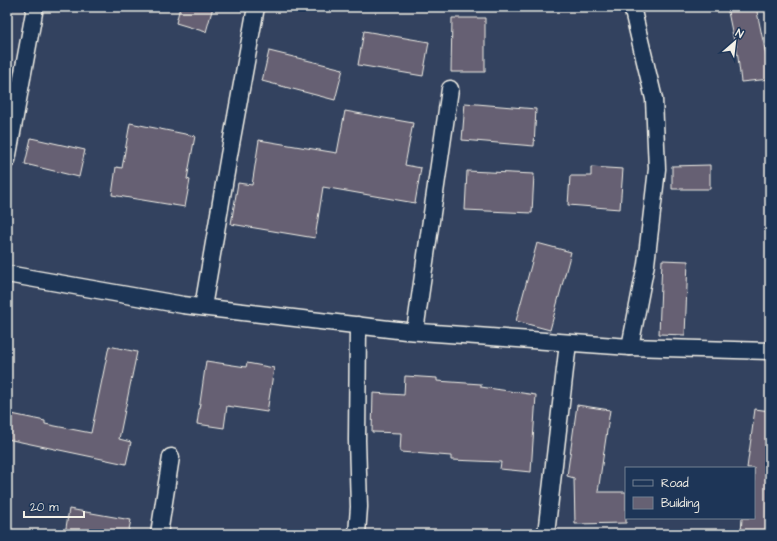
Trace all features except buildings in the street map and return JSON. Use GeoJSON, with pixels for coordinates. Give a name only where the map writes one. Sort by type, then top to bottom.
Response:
{"type":"FeatureCollection","features":[{"type":"Feature","properties":{"kind":"street"},"geometry":{"type":"LineString","coordinates":[[7,160],[36,7]]}},
{"type":"Feature","properties":{"kind":"street"},"geometry":{"type":"LineString","coordinates":[[203,308],[256,7]]}},
{"type":"Feature","properties":{"kind":"street"},"geometry":{"type":"LineString","coordinates":[[630,348],[646,264],[657,168],[654,99],[632,7]]}},
{"type":"Feature","properties":{"kind":"street"},"geometry":{"type":"LineString","coordinates":[[415,331],[450,89]]}},
{"type":"Feature","properties":{"kind":"street"},"geometry":{"type":"LineString","coordinates":[[7,274],[183,306],[415,331],[630,348],[770,351]]}},
{"type":"Feature","properties":{"kind":"street"},"geometry":{"type":"LineString","coordinates":[[357,534],[359,506],[357,440],[358,325]]}},
{"type":"Feature","properties":{"kind":"street"},"geometry":{"type":"LineString","coordinates":[[546,534],[568,343]]}},
{"type":"Feature","properties":{"kind":"street"},"geometry":{"type":"LineString","coordinates":[[159,534],[171,457]]}}]}
